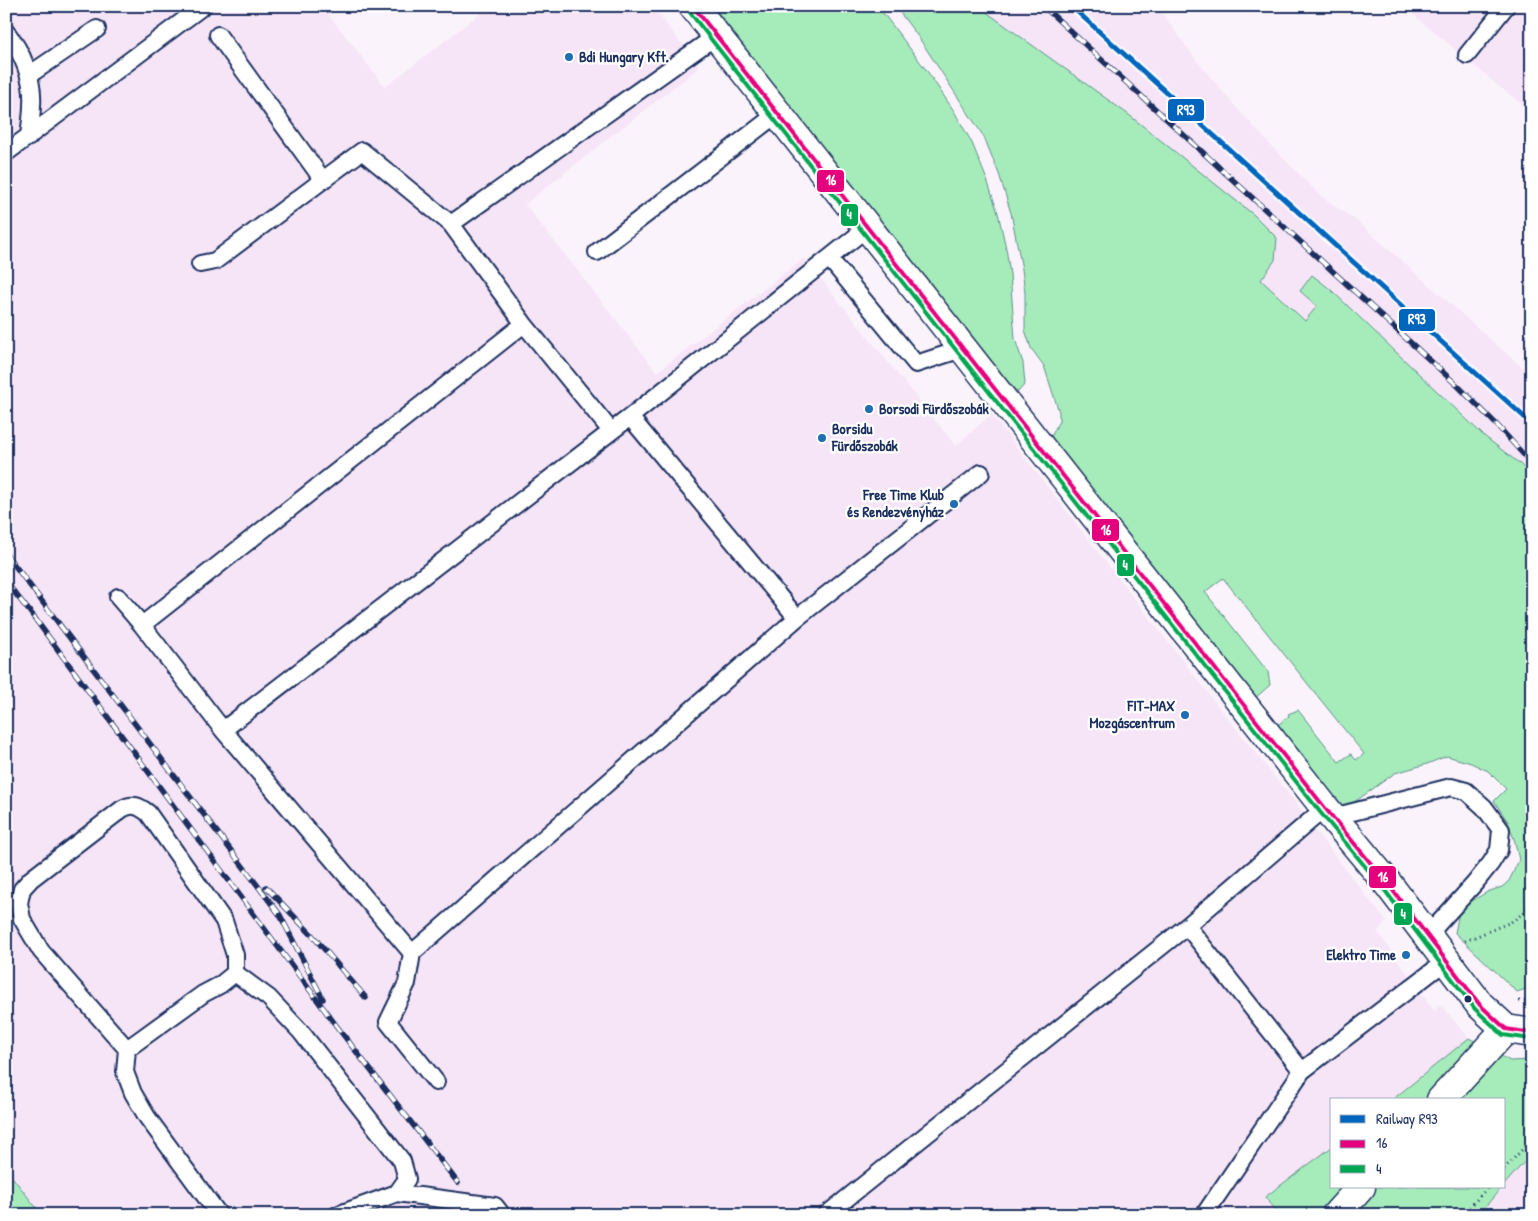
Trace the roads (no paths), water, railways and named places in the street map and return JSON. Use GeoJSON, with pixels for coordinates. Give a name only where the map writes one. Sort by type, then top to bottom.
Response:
{"type":"FeatureCollection","features":[{"type":"Feature","properties":{"kind":"street"},"geometry":{"type":"LineString","coordinates":[[693,6],[962,349],[1024,440],[1388,884],[1480,1004],[1519,1031],[1443,1098]]}},
{"type":"Feature","properties":{"kind":"street"},"geometry":{"type":"LineString","coordinates":[[1336,1215],[1360,1188]]}},
{"type":"Feature","properties":{"kind":"lane"},"geometry":{"type":"LineString","coordinates":[[6,154],[202,6]]}},
{"type":"Feature","properties":{"kind":"lane"},"geometry":{"type":"LineString","coordinates":[[1467,54],[1506,6]]}},
{"type":"Feature","properties":{"kind":"lane"},"geometry":{"type":"LineString","coordinates":[[29,75],[97,29]]}},
{"type":"Feature","properties":{"kind":"lane"},"geometry":{"type":"LineString","coordinates":[[6,32],[18,49],[29,75],[32,105],[28,137]]}},
{"type":"Feature","properties":{"kind":"lane"},"geometry":{"type":"LineString","coordinates":[[218,35],[323,180]]}},
{"type":"Feature","properties":{"kind":"lane"},"geometry":{"type":"LineString","coordinates":[[451,224],[716,36]]}},
{"type":"Feature","properties":{"kind":"lane"},"geometry":{"type":"LineString","coordinates":[[598,252],[778,114]]}},
{"type":"Feature","properties":{"kind":"lane"},"geometry":{"type":"LineString","coordinates":[[200,264],[215,261],[362,151],[451,224],[524,324],[611,431]]}},
{"type":"Feature","properties":{"kind":"lane"},"geometry":{"type":"LineString","coordinates":[[223,730],[630,417],[868,227]]}},
{"type":"Feature","properties":{"kind":"lane"},"geometry":{"type":"LineString","coordinates":[[829,258],[916,364],[962,349]]}},
{"type":"Feature","properties":{"kind":"lane"},"geometry":{"type":"LineString","coordinates":[[142,625],[524,324]]}},
{"type":"Feature","properties":{"kind":"lane"},"geometry":{"type":"LineString","coordinates":[[630,417],[797,618]]}},
{"type":"Feature","properties":{"kind":"lane"},"geometry":{"type":"LineString","coordinates":[[436,1082],[388,1022],[406,983],[412,953],[797,618],[980,473]]}},
{"type":"Feature","properties":{"kind":"lane"},"geometry":{"type":"LineString","coordinates":[[118,597],[223,730],[412,953]]}},
{"type":"Feature","properties":{"kind":"lane"},"geometry":{"type":"LineString","coordinates":[[826,1215],[1329,813],[1451,787],[1466,791],[1484,807],[1501,830],[1498,850],[1491,863],[1475,883],[1437,950],[1302,1071],[1204,1215]]}},
{"type":"Feature","properties":{"kind":"lane"},"geometry":{"type":"LineString","coordinates":[[127,1049],[203,994],[220,985],[234,973],[235,956],[224,921],[148,814],[137,805],[122,809],[31,879],[22,889],[19,903],[22,920],[41,951],[127,1049],[125,1072],[138,1101],[147,1117],[219,1215]]}},
{"type":"Feature","properties":{"kind":"lane"},"geometry":{"type":"LineString","coordinates":[[1187,926],[1302,1071]]}},
{"type":"Feature","properties":{"kind":"lane"},"geometry":{"type":"LineString","coordinates":[[234,973],[269,998],[301,1032],[402,1162],[406,1179],[397,1193]]}},
{"type":"Feature","properties":{"kind":"lane"},"geometry":{"type":"LineString","coordinates":[[337,1215],[397,1193],[495,1206],[502,1215]]}},
{"type":"Feature","properties":{"kind":"railway"},"geometry":{"type":"LineString","coordinates":[[1043,6],[1458,386],[1532,464]]}},
{"type":"Feature","properties":{"kind":"railway"},"geometry":{"type":"LineString","coordinates":[[6,554],[280,915],[323,999]]}},
{"type":"Feature","properties":{"kind":"railway"},"geometry":{"type":"LineString","coordinates":[[6,582],[338,1028],[458,1183]]}},
{"type":"Feature","properties":{"kind":"railway"},"geometry":{"type":"LineString","coordinates":[[266,887],[312,935],[366,998]]}},
{"type":"Feature","properties":{"kind":"rail line","name":"R93"},"geometry":{"type":"LineString","coordinates":[[1071,6],[1532,424]]}},
{"type":"Feature","properties":{"kind":"place","name":"Bdi Hungary Kft."},"geometry":{"type":"Point","coordinates":[569,57]}},
{"type":"Feature","properties":{"kind":"place","name":"Borsodi Fürdőszobák"},"geometry":{"type":"Point","coordinates":[869,409]}},
{"type":"Feature","properties":{"kind":"place","name":"Borsidu Fürdőszobák"},"geometry":{"type":"Point","coordinates":[822,438]}},
{"type":"Feature","properties":{"kind":"place","name":"Free Time Klub és Rendezvényház"},"geometry":{"type":"Point","coordinates":[954,504]}},
{"type":"Feature","properties":{"kind":"place","name":"FIT-MAX Mozgáscentrum"},"geometry":{"type":"Point","coordinates":[1185,715]}},
{"type":"Feature","properties":{"kind":"place","name":"Elektro Time"},"geometry":{"type":"Point","coordinates":[1406,955]}}]}
